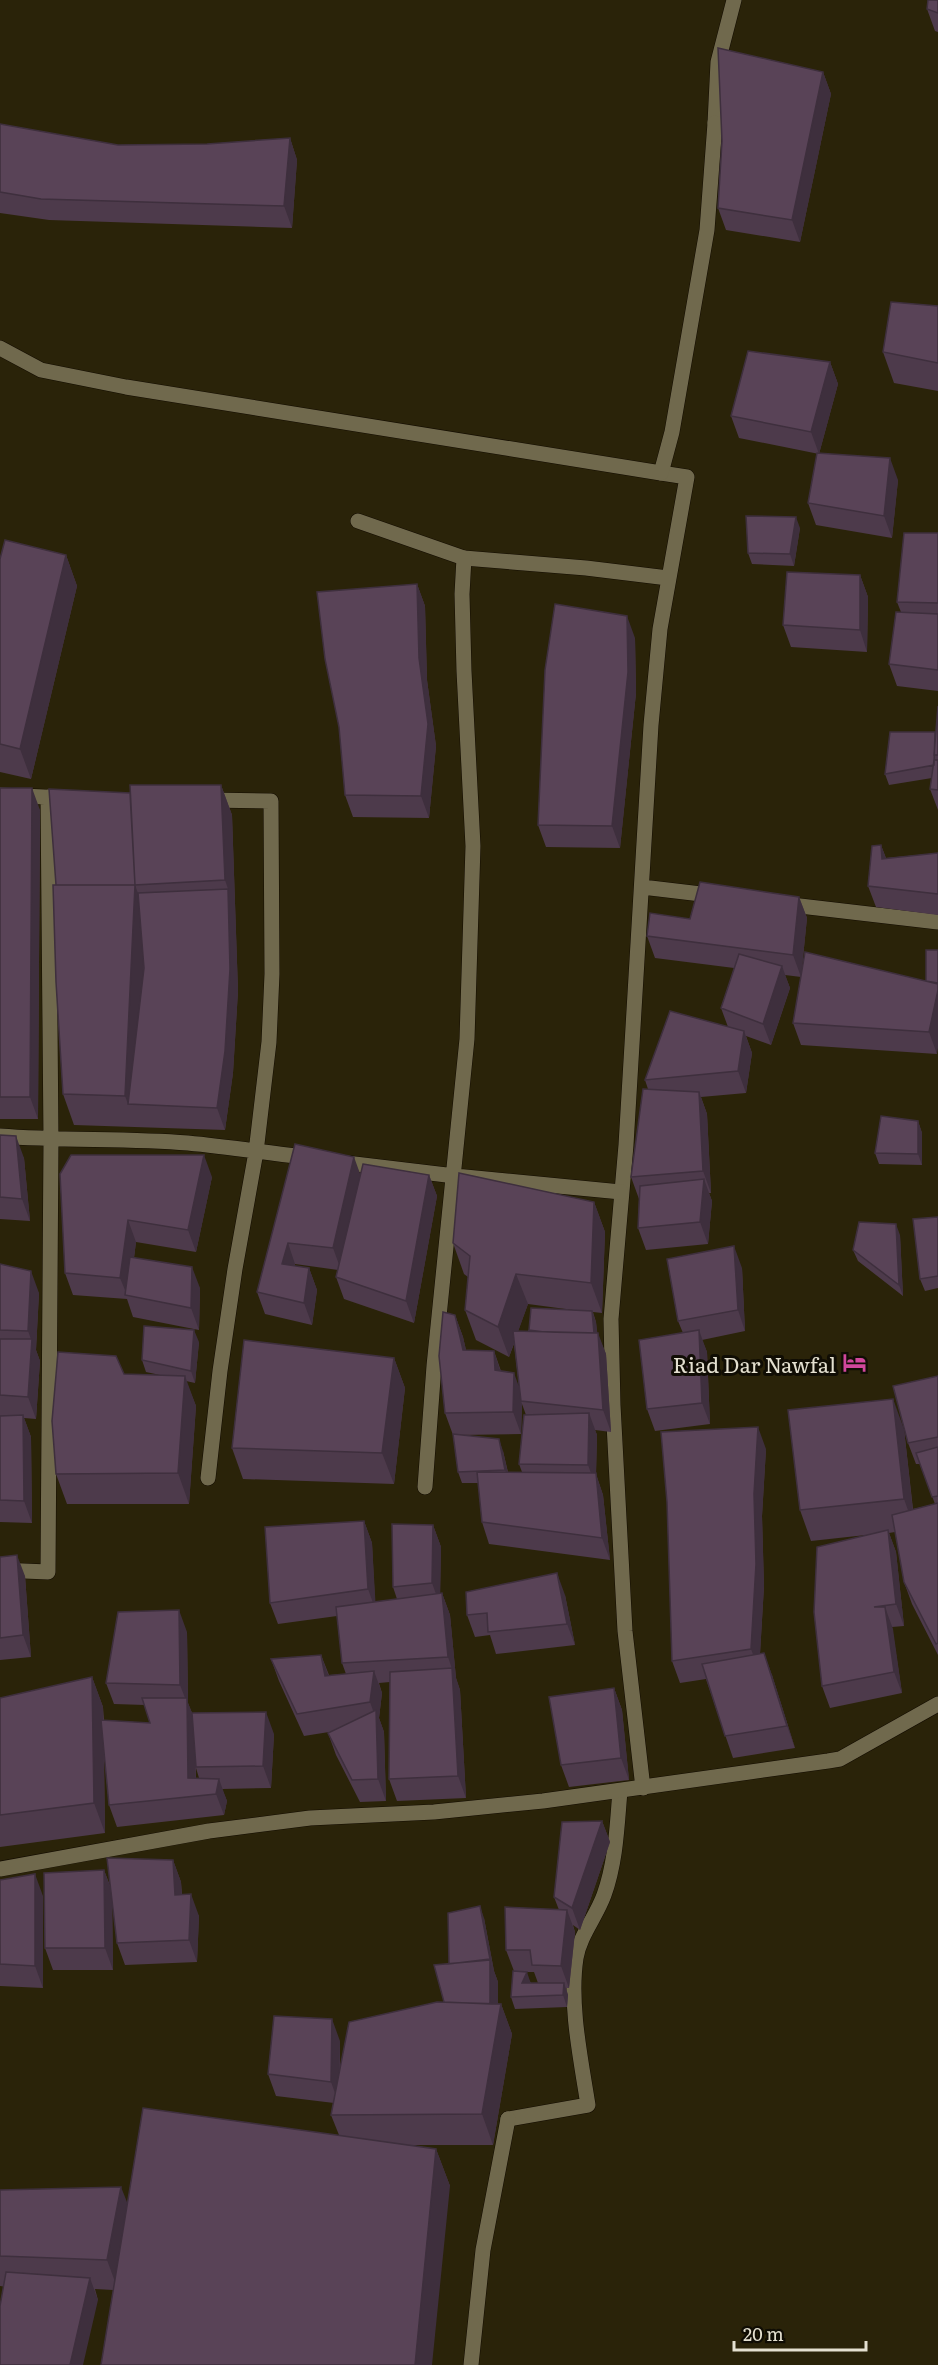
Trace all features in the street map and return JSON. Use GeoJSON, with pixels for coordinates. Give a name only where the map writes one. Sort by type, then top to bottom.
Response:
{"type":"FeatureCollection","features":[{"type":"Feature","properties":{"kind":"street"},"geometry":{"type":"LineString","coordinates":[[661,473],[672,432],[707,230],[718,62],[734,0]]}},
{"type":"Feature","properties":{"kind":"street"},"geometry":{"type":"LineString","coordinates":[[0,348],[41,370],[126,387],[687,477],[660,629],[651,725],[626,1145],[611,1319],[613,1405],[625,1631],[644,1788]]}},
{"type":"Feature","properties":{"kind":"street"},"geometry":{"type":"LineString","coordinates":[[358,521],[464,558],[586,568],[668,578]]}},
{"type":"Feature","properties":{"kind":"street"},"geometry":{"type":"LineString","coordinates":[[425,1487],[434,1366],[455,1176],[467,1039],[473,846],[463,649],[464,558]]}},
{"type":"Feature","properties":{"kind":"street"},"geometry":{"type":"LineString","coordinates":[[0,795],[83,798]]}},
{"type":"Feature","properties":{"kind":"street"},"geometry":{"type":"LineString","coordinates":[[0,1570],[48,1572],[51,1140],[48,797]]}},
{"type":"Feature","properties":{"kind":"street"},"geometry":{"type":"LineString","coordinates":[[189,799],[271,801],[269,1042],[256,1152],[223,1348],[208,1478]]}},
{"type":"Feature","properties":{"kind":"street"},"geometry":{"type":"LineString","coordinates":[[642,887],[733,898]]}},
{"type":"Feature","properties":{"kind":"street"},"geometry":{"type":"LineString","coordinates":[[767,902],[938,922]]}},
{"type":"Feature","properties":{"kind":"street"},"geometry":{"type":"LineString","coordinates":[[0,1136],[51,1140],[188,1143],[455,1176],[621,1192]]}},
{"type":"Feature","properties":{"kind":"street"},"geometry":{"type":"LineString","coordinates":[[0,1869],[209,1831],[298,1820],[434,1812],[620,1791],[840,1759],[938,1704]]}},
{"type":"Feature","properties":{"kind":"street"},"geometry":{"type":"LineString","coordinates":[[471,2365],[483,2250],[508,2119],[588,2105],[578,2034],[575,1990],[576,1960],[581,1941],[603,1897],[613,1865],[620,1791]]}},
{"type":"Feature","properties":{"kind":"building"},"geometry":{"type":"Polygon","coordinates":[[[928,0],[938,0],[938,13],[927,9],[928,0]]]}},
{"type":"Feature","properties":{"kind":"building"},"geometry":{"type":"Polygon","coordinates":[[[718,48],[823,72],[792,220],[718,208],[722,141],[718,48]]]}},
{"type":"Feature","properties":{"kind":"building"},"geometry":{"type":"Polygon","coordinates":[[[0,124],[118,145],[207,144],[290,138],[284,206],[41,199],[0,192],[0,124]]]}},
{"type":"Feature","properties":{"kind":"building"},"geometry":{"type":"Polygon","coordinates":[[[891,302],[938,306],[938,363],[883,352],[891,302]]]}},
{"type":"Feature","properties":{"kind":"building"},"geometry":{"type":"Polygon","coordinates":[[[748,351],[830,362],[811,432],[731,416],[748,351]]]}},
{"type":"Feature","properties":{"kind":"building"},"geometry":{"type":"Polygon","coordinates":[[[817,453],[890,458],[884,516],[808,503],[817,453]]]}},
{"type":"Feature","properties":{"kind":"building"},"geometry":{"type":"Polygon","coordinates":[[[746,516],[796,517],[790,554],[748,553],[746,516]]]}},
{"type":"Feature","properties":{"kind":"building"},"geometry":{"type":"Polygon","coordinates":[[[904,533],[938,533],[938,603],[897,602],[904,533]]]}},
{"type":"Feature","properties":{"kind":"building"},"geometry":{"type":"Polygon","coordinates":[[[5,540],[66,555],[20,749],[0,744],[0,559],[5,540]]]}},
{"type":"Feature","properties":{"kind":"building"},"geometry":{"type":"Polygon","coordinates":[[[787,572],[860,575],[860,630],[783,625],[787,572]]]}},
{"type":"Feature","properties":{"kind":"building"},"geometry":{"type":"Polygon","coordinates":[[[417,584],[419,658],[428,724],[421,796],[345,795],[339,727],[325,659],[317,592],[417,584]]]}},
{"type":"Feature","properties":{"kind":"building"},"geometry":{"type":"Polygon","coordinates":[[[555,604],[627,616],[628,672],[612,826],[538,825],[545,670],[555,604]]]}},
{"type":"Feature","properties":{"kind":"building"},"geometry":{"type":"Polygon","coordinates":[[[896,612],[938,614],[938,670],[889,664],[896,612]]]}},
{"type":"Feature","properties":{"kind":"building"},"geometry":{"type":"Polygon","coordinates":[[[938,706],[938,755],[934,755],[938,706]]]}},
{"type":"Feature","properties":{"kind":"building"},"geometry":{"type":"Polygon","coordinates":[[[890,732],[935,732],[934,765],[885,774],[890,732]]]}},
{"type":"Feature","properties":{"kind":"building"},"geometry":{"type":"Polygon","coordinates":[[[934,760],[938,760],[938,790],[930,789],[934,760]]]}},
{"type":"Feature","properties":{"kind":"building"},"geometry":{"type":"Polygon","coordinates":[[[130,785],[221,785],[225,880],[135,885],[130,785]]]}},
{"type":"Feature","properties":{"kind":"building"},"geometry":{"type":"Polygon","coordinates":[[[0,788],[32,788],[30,1097],[0,1097],[0,788]]]}},
{"type":"Feature","properties":{"kind":"building"},"geometry":{"type":"Polygon","coordinates":[[[49,789],[130,793],[135,885],[56,885],[49,789]]]}},
{"type":"Feature","properties":{"kind":"building"},"geometry":{"type":"Polygon","coordinates":[[[881,845],[882,859],[938,853],[938,894],[868,886],[872,846],[881,845]]]}},
{"type":"Feature","properties":{"kind":"building"},"geometry":{"type":"Polygon","coordinates":[[[700,882],[799,897],[793,955],[647,936],[650,913],[690,919],[700,882]]]}},
{"type":"Feature","properties":{"kind":"building"},"geometry":{"type":"Polygon","coordinates":[[[53,885],[135,885],[125,1096],[63,1094],[53,885]]]}},
{"type":"Feature","properties":{"kind":"building"},"geometry":{"type":"Polygon","coordinates":[[[228,889],[230,969],[225,1051],[217,1108],[128,1104],[144,968],[138,893],[228,889]]]}},
{"type":"Feature","properties":{"kind":"building"},"geometry":{"type":"Polygon","coordinates":[[[926,950],[938,950],[938,983],[926,981],[926,950]]]}},
{"type":"Feature","properties":{"kind":"building"},"geometry":{"type":"Polygon","coordinates":[[[805,952],[938,984],[929,1032],[793,1023],[805,952]]]}},
{"type":"Feature","properties":{"kind":"building"},"geometry":{"type":"Polygon","coordinates":[[[739,954],[782,966],[763,1024],[721,1008],[739,954]]]}},
{"type":"Feature","properties":{"kind":"building"},"geometry":{"type":"Polygon","coordinates":[[[670,1011],[744,1031],[738,1071],[645,1080],[670,1011]]]}},
{"type":"Feature","properties":{"kind":"building"},"geometry":{"type":"Polygon","coordinates":[[[643,1089],[699,1092],[703,1171],[631,1177],[643,1089]]]}},
{"type":"Feature","properties":{"kind":"building"},"geometry":{"type":"Polygon","coordinates":[[[881,1116],[918,1121],[918,1154],[875,1153],[881,1116]]]}},
{"type":"Feature","properties":{"kind":"building"},"geometry":{"type":"Polygon","coordinates":[[[0,1135],[16,1136],[22,1199],[0,1197],[0,1135]]]}},
{"type":"Feature","properties":{"kind":"building"},"geometry":{"type":"Polygon","coordinates":[[[295,1144],[354,1157],[333,1248],[288,1243],[282,1264],[309,1268],[304,1303],[257,1292],[295,1144]]]}},
{"type":"Feature","properties":{"kind":"building"},"geometry":{"type":"Polygon","coordinates":[[[71,1155],[204,1155],[188,1230],[128,1220],[120,1278],[65,1273],[60,1174],[71,1155]]]}},
{"type":"Feature","properties":{"kind":"building"},"geometry":{"type":"Polygon","coordinates":[[[363,1164],[429,1175],[406,1301],[336,1277],[363,1164]]]}},
{"type":"Feature","properties":{"kind":"building"},"geometry":{"type":"Polygon","coordinates":[[[459,1173],[594,1202],[591,1283],[516,1274],[498,1327],[465,1310],[470,1256],[453,1243],[459,1173]]]}},
{"type":"Feature","properties":{"kind":"building"},"geometry":{"type":"Polygon","coordinates":[[[704,1179],[700,1222],[638,1228],[640,1186],[704,1179]]]}},
{"type":"Feature","properties":{"kind":"building"},"geometry":{"type":"Polygon","coordinates":[[[938,1217],[938,1276],[920,1279],[913,1219],[938,1217]]]}},
{"type":"Feature","properties":{"kind":"building"},"geometry":{"type":"Polygon","coordinates":[[[859,1222],[896,1224],[899,1285],[853,1250],[859,1222]]]}},
{"type":"Feature","properties":{"kind":"building"},"geometry":{"type":"Polygon","coordinates":[[[734,1246],[738,1310],[678,1321],[667,1259],[734,1246]]]}},
{"type":"Feature","properties":{"kind":"building"},"geometry":{"type":"Polygon","coordinates":[[[130,1257],[192,1267],[191,1308],[125,1295],[130,1257]]]}},
{"type":"Feature","properties":{"kind":"building"},"geometry":{"type":"Polygon","coordinates":[[[0,1264],[31,1271],[28,1331],[0,1330],[0,1264]]]}},
{"type":"Feature","properties":{"kind":"building"},"geometry":{"type":"Polygon","coordinates":[[[531,1308],[592,1311],[594,1333],[529,1330],[531,1308]]]}},
{"type":"Feature","properties":{"kind":"building"},"geometry":{"type":"Polygon","coordinates":[[[443,1312],[455,1315],[463,1350],[494,1351],[495,1370],[514,1373],[513,1412],[445,1413],[439,1356],[443,1312]]]}},
{"type":"Feature","properties":{"kind":"building"},"geometry":{"type":"Polygon","coordinates":[[[144,1326],[194,1330],[191,1371],[142,1360],[144,1326]]]}},
{"type":"Feature","properties":{"kind":"building"},"geometry":{"type":"Polygon","coordinates":[[[699,1330],[702,1403],[647,1409],[639,1340],[699,1330]]]}},
{"type":"Feature","properties":{"kind":"building"},"geometry":{"type":"Polygon","coordinates":[[[513,1331],[598,1333],[603,1410],[521,1401],[513,1331]]]}},
{"type":"Feature","properties":{"kind":"building"},"geometry":{"type":"Polygon","coordinates":[[[0,1339],[32,1339],[28,1397],[0,1395],[0,1339]]]}},
{"type":"Feature","properties":{"kind":"building"},"geometry":{"type":"Polygon","coordinates":[[[244,1340],[394,1358],[382,1453],[232,1448],[244,1340]]]}},
{"type":"Feature","properties":{"kind":"building"},"geometry":{"type":"Polygon","coordinates":[[[58,1352],[116,1356],[124,1374],[185,1376],[178,1473],[56,1474],[52,1421],[58,1352]]]}},
{"type":"Feature","properties":{"kind":"building"},"geometry":{"type":"Polygon","coordinates":[[[938,1376],[938,1437],[908,1443],[893,1386],[938,1376]]]}},
{"type":"Feature","properties":{"kind":"building"},"geometry":{"type":"Polygon","coordinates":[[[893,1399],[904,1499],[800,1510],[788,1410],[893,1399]]]}},
{"type":"Feature","properties":{"kind":"building"},"geometry":{"type":"Polygon","coordinates":[[[589,1413],[588,1465],[519,1464],[524,1415],[589,1413]]]}},
{"type":"Feature","properties":{"kind":"building"},"geometry":{"type":"Polygon","coordinates":[[[23,1415],[24,1501],[0,1500],[0,1416],[23,1415]]]}},
{"type":"Feature","properties":{"kind":"building"},"geometry":{"type":"Polygon","coordinates":[[[758,1427],[754,1494],[756,1564],[751,1649],[672,1661],[667,1502],[661,1432],[758,1427]]]}},
{"type":"Feature","properties":{"kind":"building"},"geometry":{"type":"Polygon","coordinates":[[[453,1434],[499,1439],[505,1470],[458,1472],[453,1434]]]}},
{"type":"Feature","properties":{"kind":"building"},"geometry":{"type":"Polygon","coordinates":[[[938,1447],[938,1496],[932,1497],[916,1453],[938,1447]]]}},
{"type":"Feature","properties":{"kind":"building"},"geometry":{"type":"Polygon","coordinates":[[[477,1472],[596,1473],[602,1538],[482,1522],[477,1472]]]}},
{"type":"Feature","properties":{"kind":"building"},"geometry":{"type":"Polygon","coordinates":[[[938,1503],[938,1643],[936,1644],[904,1582],[892,1515],[938,1503]]]}},
{"type":"Feature","properties":{"kind":"building"},"geometry":{"type":"Polygon","coordinates":[[[364,1521],[368,1589],[270,1603],[265,1527],[364,1521]]]}},
{"type":"Feature","properties":{"kind":"building"},"geometry":{"type":"Polygon","coordinates":[[[392,1524],[433,1525],[432,1583],[393,1587],[392,1524]]]}},
{"type":"Feature","properties":{"kind":"building"},"geometry":{"type":"Polygon","coordinates":[[[888,1530],[896,1604],[874,1607],[885,1607],[894,1672],[822,1686],[814,1612],[817,1547],[888,1530]]]}},
{"type":"Feature","properties":{"kind":"building"},"geometry":{"type":"Polygon","coordinates":[[[17,1555],[23,1635],[0,1638],[0,1557],[17,1555]]]}},
{"type":"Feature","properties":{"kind":"building"},"geometry":{"type":"Polygon","coordinates":[[[557,1573],[567,1624],[488,1632],[487,1613],[467,1615],[466,1592],[557,1573]]]}},
{"type":"Feature","properties":{"kind":"building"},"geometry":{"type":"Polygon","coordinates":[[[442,1593],[448,1657],[342,1663],[336,1607],[442,1593]]]}},
{"type":"Feature","properties":{"kind":"building"},"geometry":{"type":"Polygon","coordinates":[[[179,1610],[180,1685],[106,1683],[118,1612],[179,1610]]]}},
{"type":"Feature","properties":{"kind":"building"},"geometry":{"type":"Polygon","coordinates":[[[764,1653],[787,1726],[725,1736],[702,1664],[764,1653]]]}},
{"type":"Feature","properties":{"kind":"building"},"geometry":{"type":"Polygon","coordinates":[[[321,1655],[325,1676],[374,1671],[370,1702],[297,1714],[271,1659],[321,1655]]]}},
{"type":"Feature","properties":{"kind":"building"},"geometry":{"type":"Polygon","coordinates":[[[452,1668],[458,1776],[389,1779],[390,1672],[452,1668]]]}},
{"type":"Feature","properties":{"kind":"building"},"geometry":{"type":"Polygon","coordinates":[[[92,1677],[94,1803],[0,1815],[0,1698],[92,1677]]]}},
{"type":"Feature","properties":{"kind":"building"},"geometry":{"type":"Polygon","coordinates":[[[614,1688],[621,1758],[561,1765],[549,1697],[614,1688]]]}},
{"type":"Feature","properties":{"kind":"building"},"geometry":{"type":"Polygon","coordinates":[[[142,1698],[187,1698],[188,1778],[219,1779],[216,1794],[109,1805],[101,1720],[150,1723],[142,1698]]]}},
{"type":"Feature","properties":{"kind":"building"},"geometry":{"type":"Polygon","coordinates":[[[376,1710],[378,1779],[352,1780],[328,1733],[376,1710]]]}},
{"type":"Feature","properties":{"kind":"building"},"geometry":{"type":"Polygon","coordinates":[[[266,1712],[263,1766],[196,1767],[192,1713],[266,1712]]]}},
{"type":"Feature","properties":{"kind":"building"},"geometry":{"type":"Polygon","coordinates":[[[602,1821],[572,1908],[554,1897],[562,1822],[602,1821]]]}},
{"type":"Feature","properties":{"kind":"building"},"geometry":{"type":"Polygon","coordinates":[[[107,1858],[173,1860],[175,1895],[191,1894],[189,1940],[117,1943],[107,1858]]]}},
{"type":"Feature","properties":{"kind":"building"},"geometry":{"type":"Polygon","coordinates":[[[104,1870],[105,1948],[45,1948],[44,1873],[104,1870]]]}},
{"type":"Feature","properties":{"kind":"building"},"geometry":{"type":"Polygon","coordinates":[[[35,1874],[35,1966],[0,1964],[0,1880],[35,1874]]]}},
{"type":"Feature","properties":{"kind":"building"},"geometry":{"type":"Polygon","coordinates":[[[480,1906],[490,1959],[449,1964],[448,1913],[480,1906]]]}},
{"type":"Feature","properties":{"kind":"building"},"geometry":{"type":"Polygon","coordinates":[[[505,1907],[567,1910],[561,1966],[532,1965],[530,1950],[506,1950],[505,1907]]]}},
{"type":"Feature","properties":{"kind":"building"},"geometry":{"type":"Polygon","coordinates":[[[490,1960],[490,2004],[444,2002],[434,1965],[490,1960]]]}},
{"type":"Feature","properties":{"kind":"building"},"geometry":{"type":"Polygon","coordinates":[[[513,1971],[527,1972],[522,1983],[564,1983],[563,1995],[511,1997],[513,1971]]]}},
{"type":"Feature","properties":{"kind":"building"},"geometry":{"type":"Polygon","coordinates":[[[437,2002],[501,2004],[482,2114],[331,2115],[349,2022],[437,2002]]]}},
{"type":"Feature","properties":{"kind":"building"},"geometry":{"type":"Polygon","coordinates":[[[274,2016],[332,2019],[331,2082],[268,2074],[274,2016]]]}},
{"type":"Feature","properties":{"kind":"building"},"geometry":{"type":"Polygon","coordinates":[[[143,2108],[436,2149],[415,2365],[101,2365],[143,2108]]]}},
{"type":"Feature","properties":{"kind":"building"},"geometry":{"type":"Polygon","coordinates":[[[121,2187],[107,2260],[0,2256],[0,2190],[121,2187]]]}},
{"type":"Feature","properties":{"kind":"building"},"geometry":{"type":"Polygon","coordinates":[[[6,2272],[90,2278],[70,2365],[0,2365],[0,2306],[6,2272]]]}},
{"type":"Feature","properties":{"kind":"place","name":"Riad Dar Nawfal"},"geometry":{"type":"Point","coordinates":[854,1363]}}]}
